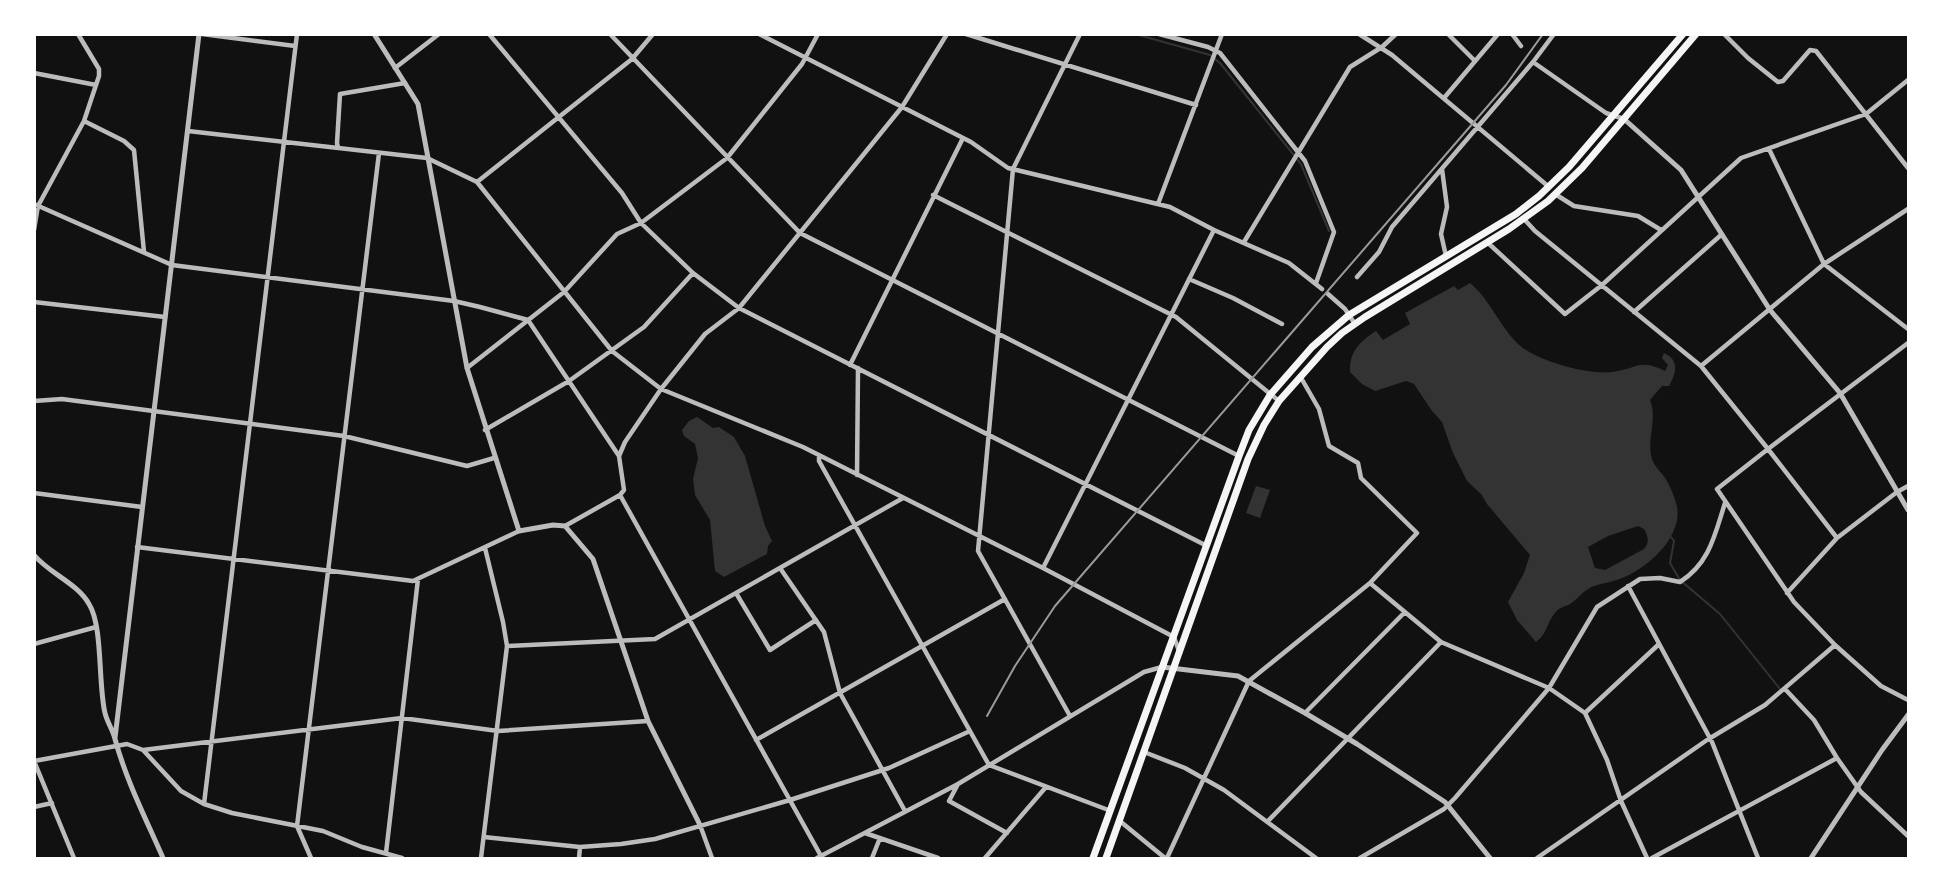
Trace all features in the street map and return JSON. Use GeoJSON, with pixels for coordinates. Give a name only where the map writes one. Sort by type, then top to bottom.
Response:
{"type":"FeatureCollection","features":[{"type":"Feature","properties":{"kind":"main road"},"geometry":{"type":"LineString","coordinates":[[1093,858],[1239,456],[1249,430],[1270,395],[1312,347],[1349,315],[1516,214],[1549,187],[1683,34]]}},
{"type":"Feature","properties":{"kind":"main road"},"geometry":{"type":"LineString","coordinates":[[1106,858],[1121,822],[1248,459],[1264,425],[1279,401],[1327,346],[1355,324],[1524,219],[1555,194],[1582,168],[1696,34]]}},
{"type":"Feature","properties":{"kind":"street"},"geometry":{"type":"LineString","coordinates":[[34,230],[36,205],[84,121],[96,86],[99,69],[78,34]]}},
{"type":"Feature","properties":{"kind":"street"},"geometry":{"type":"LineString","coordinates":[[115,738],[201,34],[295,46]]}},
{"type":"Feature","properties":{"kind":"street"},"geometry":{"type":"LineString","coordinates":[[204,804],[297,34]]}},
{"type":"Feature","properties":{"kind":"street"},"geometry":{"type":"LineString","coordinates":[[374,34],[418,104],[467,368],[519,531]]}},
{"type":"Feature","properties":{"kind":"street"},"geometry":{"type":"LineString","coordinates":[[395,68],[438,34]]}},
{"type":"Feature","properties":{"kind":"street"},"geometry":{"type":"LineString","coordinates":[[489,34],[622,194],[641,223],[693,273],[739,308],[1207,546]]}},
{"type":"Feature","properties":{"kind":"street"},"geometry":{"type":"LineString","coordinates":[[610,34],[800,233],[1239,456]]}},
{"type":"Feature","properties":{"kind":"street"},"geometry":{"type":"LineString","coordinates":[[477,182],[632,59],[653,34]]}},
{"type":"Feature","properties":{"kind":"street"},"geometry":{"type":"LineString","coordinates":[[759,34],[806,60],[963,138],[1006,167],[1170,207],[1214,230],[1289,263],[1322,289]]}},
{"type":"Feature","properties":{"kind":"street"},"geometry":{"type":"LineString","coordinates":[[467,368],[564,292],[617,234],[641,223],[727,158],[806,60],[818,34]]}},
{"type":"Feature","properties":{"kind":"street"},"geometry":{"type":"LineString","coordinates":[[619,456],[625,442],[661,389],[705,334],[739,308],[902,107],[947,34]]}},
{"type":"Feature","properties":{"kind":"street"},"geometry":{"type":"LineString","coordinates":[[966,34],[1196,105]]}},
{"type":"Feature","properties":{"kind":"street"},"geometry":{"type":"LineString","coordinates":[[1070,716],[978,551],[978,536],[1013,169],[1080,34]]}},
{"type":"Feature","properties":{"kind":"street"},"geometry":{"type":"LineString","coordinates":[[1159,34],[1216,50],[1305,161],[1334,232],[1316,283]]}},
{"type":"Feature","properties":{"kind":"street"},"geometry":{"type":"LineString","coordinates":[[1158,204],[1222,34]]}},
{"type":"Feature","properties":{"kind":"street"},"geometry":{"type":"LineString","coordinates":[[1359,34],[1382,48],[1549,187]]}},
{"type":"Feature","properties":{"kind":"street"},"geometry":{"type":"LineString","coordinates":[[1244,242],[1350,68],[1382,48],[1395,34]]}},
{"type":"Feature","properties":{"kind":"street"},"geometry":{"type":"LineString","coordinates":[[1448,34],[1475,61]]}},
{"type":"Feature","properties":{"kind":"street"},"geometry":{"type":"LineString","coordinates":[[1444,98],[1498,34]]}},
{"type":"Feature","properties":{"kind":"street"},"geometry":{"type":"LineString","coordinates":[[1512,34],[1521,46]]}},
{"type":"Feature","properties":{"kind":"street"},"geometry":{"type":"LineString","coordinates":[[1357,277],[1379,252],[1392,227],[1533,62],[1554,34]]}},
{"type":"Feature","properties":{"kind":"street"},"geometry":{"type":"LineString","coordinates":[[1724,34],[1748,58],[1778,82],[1783,81],[1810,50],[1815,51],[1908,168]]}},
{"type":"Feature","properties":{"kind":"street"},"geometry":{"type":"LineString","coordinates":[[1533,62],[1606,113],[1624,119],[1681,170],[1770,310],[1840,393],[1908,510]]}},
{"type":"Feature","properties":{"kind":"street"},"geometry":{"type":"LineString","coordinates":[[34,74],[96,86]]}},
{"type":"Feature","properties":{"kind":"street"},"geometry":{"type":"LineString","coordinates":[[1487,242],[1565,314],[1602,285],[1741,158],[1866,114],[1908,80]]}},
{"type":"Feature","properties":{"kind":"street"},"geometry":{"type":"LineString","coordinates":[[338,148],[340,94],[405,83]]}},
{"type":"Feature","properties":{"kind":"street"},"geometry":{"type":"LineString","coordinates":[[84,121],[124,141],[134,150],[144,252]]}},
{"type":"Feature","properties":{"kind":"street"},"geometry":{"type":"LineString","coordinates":[[188,130],[427,158],[477,182],[612,351],[661,389],[819,455],[1043,568],[1174,637],[1179,654]]}},
{"type":"Feature","properties":{"kind":"street"},"geometry":{"type":"LineString","coordinates":[[850,365],[963,138]]}},
{"type":"Feature","properties":{"kind":"street"},"geometry":{"type":"LineString","coordinates":[[1768,149],[1824,264],[1908,329]]}},
{"type":"Feature","properties":{"kind":"street"},"geometry":{"type":"LineString","coordinates":[[311,858],[297,826],[379,153]]}},
{"type":"Feature","properties":{"kind":"street"},"geometry":{"type":"LineString","coordinates":[[1442,169],[1447,207],[1441,234],[1446,256]]}},
{"type":"Feature","properties":{"kind":"street"},"geometry":{"type":"LineString","coordinates":[[1555,194],[1574,206],[1638,216],[1661,230]]}},
{"type":"Feature","properties":{"kind":"street"},"geometry":{"type":"LineString","coordinates":[[933,195],[1171,315],[1279,401]]}},
{"type":"Feature","properties":{"kind":"street"},"geometry":{"type":"LineString","coordinates":[[36,205],[172,265],[454,302],[528,321],[619,456],[624,490],[620,495],[565,526],[553,525],[519,531],[413,581],[137,547]]}},
{"type":"Feature","properties":{"kind":"street"},"geometry":{"type":"LineString","coordinates":[[1701,366],[1824,264],[1908,209]]}},
{"type":"Feature","properties":{"kind":"street"},"geometry":{"type":"LineString","coordinates":[[1524,219],[1535,231],[1701,366],[1838,538]]}},
{"type":"Feature","properties":{"kind":"street"},"geometry":{"type":"LineString","coordinates":[[1043,568],[1214,230]]}},
{"type":"Feature","properties":{"kind":"street"},"geometry":{"type":"LineString","coordinates":[[1634,312],[1721,235]]}},
{"type":"Feature","properties":{"kind":"street"},"geometry":{"type":"LineString","coordinates":[[485,430],[569,381],[644,327],[693,273]]}},
{"type":"Feature","properties":{"kind":"street"},"geometry":{"type":"LineString","coordinates":[[1189,279],[1233,298],[1282,324]]}},
{"type":"Feature","properties":{"kind":"street"},"geometry":{"type":"LineString","coordinates":[[1328,294],[1345,309],[1355,324]]}},
{"type":"Feature","properties":{"kind":"street"},"geometry":{"type":"LineString","coordinates":[[34,302],[165,317]]}},
{"type":"Feature","properties":{"kind":"street"},"geometry":{"type":"LineString","coordinates":[[1908,343],[1717,489],[1787,593],[1835,645],[1881,686],[1908,700]]}},
{"type":"Feature","properties":{"kind":"street"},"geometry":{"type":"LineString","coordinates":[[856,475],[858,368]]}},
{"type":"Feature","properties":{"kind":"street"},"geometry":{"type":"LineString","coordinates":[[1121,822],[1166,858],[1249,681],[1370,583],[1417,533],[1361,478],[1358,463],[1329,446],[1319,409],[1300,376]]}},
{"type":"Feature","properties":{"kind":"street"},"geometry":{"type":"LineString","coordinates":[[34,401],[62,399],[344,436],[467,466],[494,458]]}},
{"type":"Feature","properties":{"kind":"street"},"geometry":{"type":"LineString","coordinates":[[819,455],[819,461],[989,765],[1111,812]]}},
{"type":"Feature","properties":{"kind":"street"},"geometry":{"type":"LineString","coordinates":[[1787,593],[1838,538],[1908,486]]}},
{"type":"Feature","properties":{"kind":"street"},"geometry":{"type":"LineString","coordinates":[[34,493],[142,507]]}},
{"type":"Feature","properties":{"kind":"street"},"geometry":{"type":"LineString","coordinates":[[620,495],[790,800],[819,857],[958,784],[1148,670],[1162,668],[1238,676],[1305,713],[1448,806],[1490,858]]}},
{"type":"Feature","properties":{"kind":"street"},"geometry":{"type":"LineString","coordinates":[[507,646],[655,639],[903,498]]}},
{"type":"Feature","properties":{"kind":"street"},"geometry":{"type":"LineString","coordinates":[[1360,858],[1448,806],[1549,688],[1597,607],[1640,579],[1660,578],[1680,582],[1687,577],[1704,560],[1725,503]]}},
{"type":"Feature","properties":{"kind":"street"},"geometry":{"type":"LineString","coordinates":[[565,526],[593,559],[648,721],[700,825],[712,858]]}},
{"type":"Feature","properties":{"kind":"street"},"geometry":{"type":"LineString","coordinates":[[481,858],[507,646],[501,611],[485,548]]}},
{"type":"Feature","properties":{"kind":"street"},"geometry":{"type":"LineString","coordinates":[[34,555],[80,592],[90,605],[95,617],[104,710],[121,762],[163,858]]}},
{"type":"Feature","properties":{"kind":"street"},"geometry":{"type":"LineString","coordinates":[[780,568],[824,632],[840,693],[905,811]]}},
{"type":"Feature","properties":{"kind":"street"},"geometry":{"type":"LineString","coordinates":[[386,853],[418,579]]}},
{"type":"Feature","properties":{"kind":"street"},"geometry":{"type":"LineString","coordinates":[[1370,583],[1441,642],[1549,688],[1585,713],[1607,760],[1620,801],[1647,858]]}},
{"type":"Feature","properties":{"kind":"street"},"geometry":{"type":"LineString","coordinates":[[1628,586],[1710,738],[1758,858]]}},
{"type":"Feature","properties":{"kind":"street"},"geometry":{"type":"LineString","coordinates":[[736,593],[770,650],[816,620]]}},
{"type":"Feature","properties":{"kind":"street"},"geometry":{"type":"LineString","coordinates":[[756,740],[1005,599]]}},
{"type":"Feature","properties":{"kind":"street"},"geometry":{"type":"LineString","coordinates":[[1305,713],[1405,612]]}},
{"type":"Feature","properties":{"kind":"street"},"geometry":{"type":"LineString","coordinates":[[34,644],[96,627]]}},
{"type":"Feature","properties":{"kind":"street"},"geometry":{"type":"LineString","coordinates":[[1268,821],[1441,642]]}},
{"type":"Feature","properties":{"kind":"street"},"geometry":{"type":"LineString","coordinates":[[1585,713],[1658,645]]}},
{"type":"Feature","properties":{"kind":"street"},"geometry":{"type":"LineString","coordinates":[[1537,858],[1710,738],[1765,705],[1835,645]]}},
{"type":"Feature","properties":{"kind":"street"},"geometry":{"type":"LineString","coordinates":[[1785,689],[1815,720],[1857,787],[1908,836]]}},
{"type":"Feature","properties":{"kind":"street"},"geometry":{"type":"LineString","coordinates":[[1811,858],[1908,715]]}},
{"type":"Feature","properties":{"kind":"street"},"geometry":{"type":"LineString","coordinates":[[143,750],[402,718],[498,731],[648,721]]}},
{"type":"Feature","properties":{"kind":"street"},"geometry":{"type":"LineString","coordinates":[[484,837],[580,847],[621,844],[655,838],[790,800],[882,770],[970,731]]}},
{"type":"Feature","properties":{"kind":"street"},"geometry":{"type":"LineString","coordinates":[[74,858],[34,761],[127,744],[143,750],[181,790],[204,804],[232,813],[322,831],[362,847],[402,858]]}},
{"type":"Feature","properties":{"kind":"street"},"geometry":{"type":"LineString","coordinates":[[1144,752],[1185,768],[1203,778],[1268,821],[1316,858]]}},
{"type":"Feature","properties":{"kind":"street"},"geometry":{"type":"LineString","coordinates":[[1652,858],[1740,813],[1837,758]]}},
{"type":"Feature","properties":{"kind":"street"},"geometry":{"type":"LineString","coordinates":[[958,784],[949,801],[1007,833]]}},
{"type":"Feature","properties":{"kind":"street"},"geometry":{"type":"LineString","coordinates":[[985,858],[1046,787]]}},
{"type":"Feature","properties":{"kind":"street"},"geometry":{"type":"LineString","coordinates":[[34,807],[52,803]]}},
{"type":"Feature","properties":{"kind":"street"},"geometry":{"type":"LineString","coordinates":[[865,833],[938,858]]}},
{"type":"Feature","properties":{"kind":"street"},"geometry":{"type":"LineString","coordinates":[[872,858],[880,838]]}},
{"type":"Feature","properties":{"kind":"street"},"geometry":{"type":"LineString","coordinates":[[579,858],[580,847]]}},
{"type":"Feature","properties":{"kind":"shaded area"},"geometry":{"type":"Polygon","coordinates":[[[1470,283],[1478,290],[1515,341],[1523,348],[1554,363],[1602,372],[1621,371],[1643,365],[1665,371],[1668,365],[1662,358],[1664,353],[1673,359],[1674,363],[1675,372],[1669,386],[1662,386],[1650,400],[1653,415],[1650,444],[1653,462],[1667,481],[1676,503],[1677,519],[1674,531],[1667,543],[1648,563],[1624,577],[1591,587],[1572,602],[1558,609],[1543,635],[1536,642],[1517,620],[1508,602],[1524,573],[1530,555],[1481,494],[1467,481],[1453,453],[1442,422],[1414,384],[1406,381],[1375,391],[1362,384],[1350,372],[1354,353],[1360,343],[1370,335],[1376,331],[1383,340],[1410,324],[1405,313],[1454,286],[1458,290],[1470,283]],[[1638,526],[1608,536],[1588,547],[1595,568],[1605,570],[1644,549],[1648,539],[1644,529],[1638,526]]]}},
{"type":"Feature","properties":{"kind":"shaded area"},"geometry":{"type":"Polygon","coordinates":[[[697,417],[713,428],[719,427],[734,437],[745,456],[765,526],[772,541],[768,546],[767,554],[724,577],[715,571],[710,520],[695,495],[693,479],[698,458],[695,444],[684,436],[682,430],[689,421],[697,417]]]}},
{"type":"Feature","properties":{"kind":"shaded area"},"geometry":{"type":"Polygon","coordinates":[[[1256,486],[1270,490],[1260,518],[1246,513],[1256,486]]]}},
{"type":"Feature","properties":{"kind":"waterway"},"geometry":{"type":"LineString","coordinates":[[1135,34],[1210,55],[1220,63],[1301,164],[1329,231]]}},
{"type":"Feature","properties":{"kind":"waterway"},"geometry":{"type":"LineString","coordinates":[[1671,537],[1674,541],[1670,563],[1680,580],[1720,614],[1780,689]]}},
{"type":"Feature","properties":{"kind":"railway"},"geometry":{"type":"LineString","coordinates":[[987,716],[1015,666],[1055,606],[1506,85],[1543,34]]}}]}
